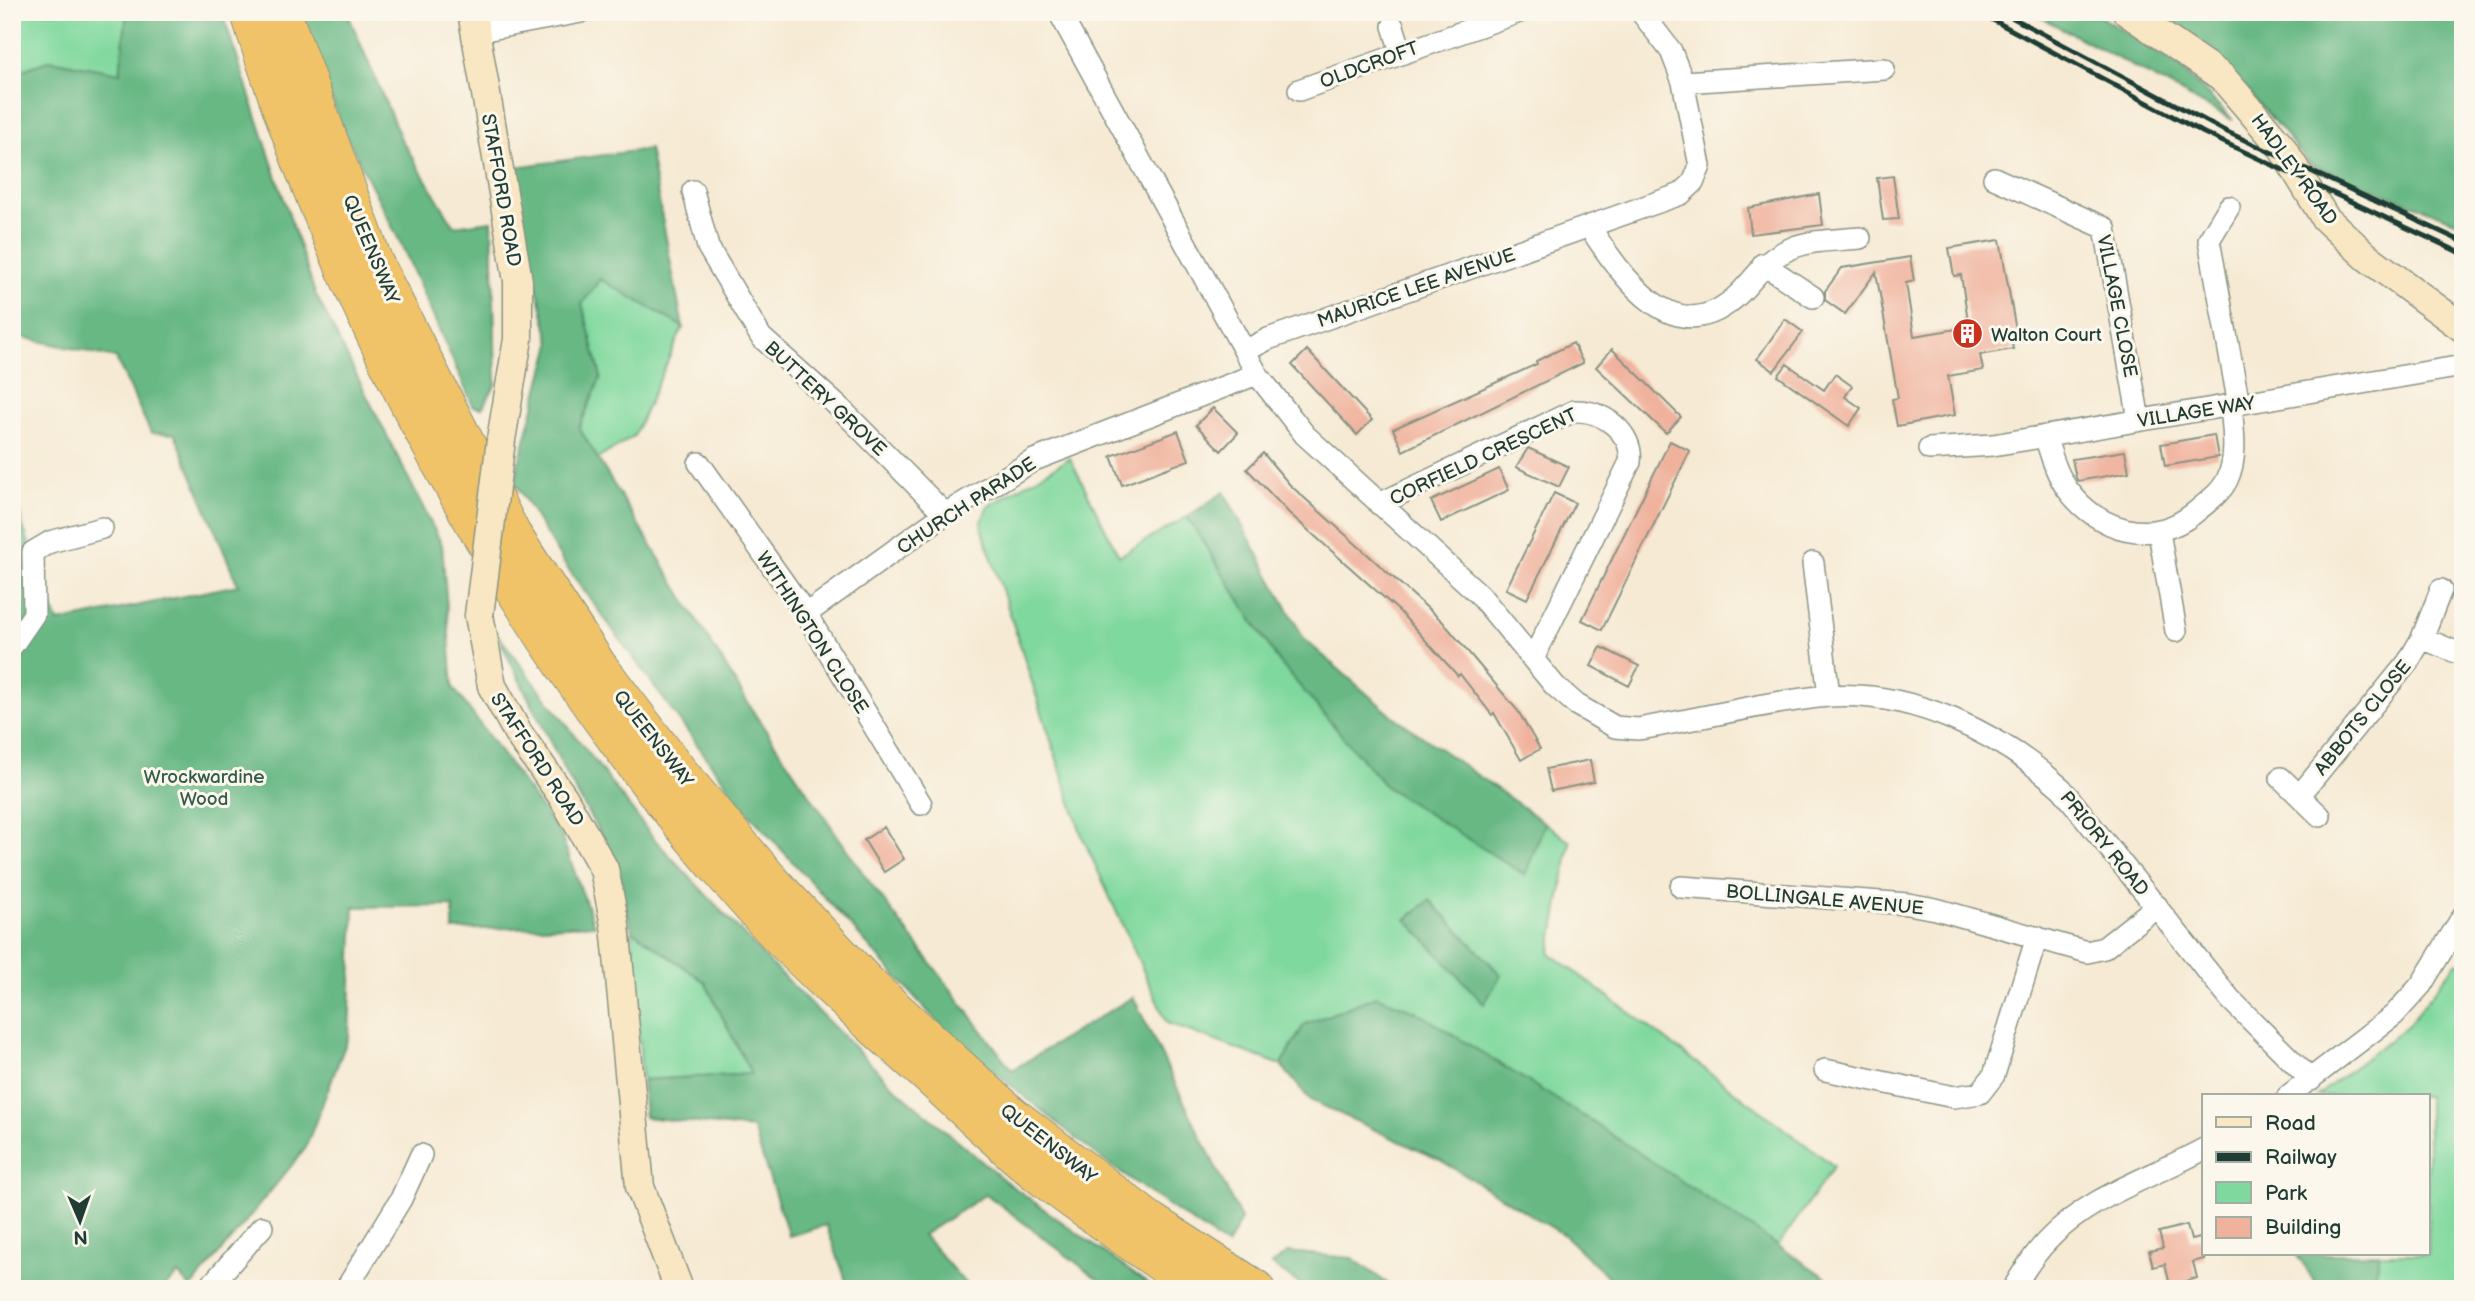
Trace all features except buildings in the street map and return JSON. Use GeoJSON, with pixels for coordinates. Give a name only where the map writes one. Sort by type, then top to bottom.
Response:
{"type":"FeatureCollection","features":[{"type":"Feature","properties":{"kind":"highway","name":"QUEENSWAY"},"geometry":{"type":"LineString","coordinates":[[249,12],[274,92],[365,317],[470,521],[570,673],[657,793],[743,897],[836,993],[1037,1174],[1198,1289]]}},
{"type":"Feature","properties":{"kind":"highway","name":"QUEENSWAY"},"geometry":{"type":"LineString","coordinates":[[282,12],[374,262],[512,534],[614,686],[680,773],[764,872],[871,987],[1012,1115],[1149,1220],[1256,1289]]}},
{"type":"Feature","properties":{"kind":"street"},"geometry":{"type":"LineString","coordinates":[[473,22],[581,12]]}},
{"type":"Feature","properties":{"kind":"street"},"geometry":{"type":"LineString","coordinates":[[1059,12],[1245,351]]}},
{"type":"Feature","properties":{"kind":"street","name":"OLDCROFT"},"geometry":{"type":"LineString","coordinates":[[1299,90],[1519,12]]}},
{"type":"Feature","properties":{"kind":"street"},"geometry":{"type":"LineString","coordinates":[[1641,12],[1671,51],[1683,82],[1700,166],[1693,183],[1681,194],[1589,226],[1620,274],[1649,301],[1676,316],[1698,316],[1718,309],[1740,293],[1763,264],[1793,247],[1860,238]]}},
{"type":"Feature","properties":{"kind":"street","name":"HADLEY ROAD"},"geometry":{"type":"LineString","coordinates":[[2127,12],[2222,77],[2281,146],[2325,218],[2367,257],[2463,328]]}},
{"type":"Feature","properties":{"kind":"street","name":"STAFFORD ROAD"},"geometry":{"type":"LineString","coordinates":[[473,22],[518,281],[518,339],[501,440],[480,615],[492,687],[518,733],[564,797],[604,869],[615,925],[640,1187],[679,1289]]}},
{"type":"Feature","properties":{"kind":"street"},"geometry":{"type":"LineString","coordinates":[[1393,26],[1401,52]]}},
{"type":"Feature","properties":{"kind":"street"},"geometry":{"type":"LineString","coordinates":[[1683,82],[1884,69]]}},
{"type":"Feature","properties":{"kind":"street","name":"VILLAGE CLOSE"},"geometry":{"type":"LineString","coordinates":[[1994,178],[2105,228],[2139,420]]}},
{"type":"Feature","properties":{"kind":"street","name":"BUTTERY GROVE"},"geometry":{"type":"LineString","coordinates":[[694,191],[708,247],[761,337],[841,409],[945,514]]}},
{"type":"Feature","properties":{"kind":"street"},"geometry":{"type":"LineString","coordinates":[[2045,436],[2055,469],[2084,509],[2102,521],[2127,530],[2159,532],[2185,521],[2211,500],[2226,480],[2233,459],[2235,405],[2209,240],[2230,207]]}},
{"type":"Feature","properties":{"kind":"street","name":"MAURICE LEE AVENUE"},"geometry":{"type":"LineString","coordinates":[[1245,351],[1268,339],[1589,226]]}},
{"type":"Feature","properties":{"kind":"street"},"geometry":{"type":"LineString","coordinates":[[1763,264],[1813,297]]}},
{"type":"Feature","properties":{"kind":"street","name":"PRIORY ROAD"},"geometry":{"type":"LineString","coordinates":[[1245,351],[1257,374],[1305,435],[1479,594],[1533,659],[1577,705],[1615,727],[1638,729],[1829,696],[1861,696],[1897,702],[1978,730],[2033,763],[2083,811],[2230,999],[2311,1080]]}},
{"type":"Feature","properties":{"kind":"street","name":"VILLAGE WAY"},"geometry":{"type":"LineString","coordinates":[[1929,449],[1993,445],[2463,366]]}},
{"type":"Feature","properties":{"kind":"street","name":"CHURCH PARADE"},"geometry":{"type":"LineString","coordinates":[[806,614],[945,514],[1041,457],[1257,374]]}},
{"type":"Feature","properties":{"kind":"street","name":"CORFIELD CRESCENT"},"geometry":{"type":"LineString","coordinates":[[1379,504],[1574,411],[1587,410],[1599,414],[1627,438],[1632,450],[1630,462],[1533,659]]}},
{"type":"Feature","properties":{"kind":"street","name":"WITHINGTON CLOSE"},"geometry":{"type":"LineString","coordinates":[[699,463],[806,614],[921,804]]}},
{"type":"Feature","properties":{"kind":"street"},"geometry":{"type":"LineString","coordinates":[[12,646],[34,614],[33,552],[50,542],[102,528]]}},
{"type":"Feature","properties":{"kind":"street"},"geometry":{"type":"LineString","coordinates":[[2159,532],[2176,631]]}},
{"type":"Feature","properties":{"kind":"street"},"geometry":{"type":"LineString","coordinates":[[1813,563],[1829,696]]}},
{"type":"Feature","properties":{"kind":"street","name":"ABBOTS CLOSE"},"geometry":{"type":"LineString","coordinates":[[2300,795],[2409,662],[2422,638],[2441,590]]}},
{"type":"Feature","properties":{"kind":"street","name":"ABBOTS CLOSE"},"geometry":{"type":"LineString","coordinates":[[2422,638],[2463,655]]}},
{"type":"Feature","properties":{"kind":"street","name":"ABBOTS CLOSE"},"geometry":{"type":"LineString","coordinates":[[2281,778],[2320,816]]}},
{"type":"Feature","properties":{"kind":"street","name":"BOLLINGALE AVENUE"},"geometry":{"type":"LineString","coordinates":[[1681,887],[1908,904],[2087,952],[2099,951],[2157,906]]}},
{"type":"Feature","properties":{"kind":"street"},"geometry":{"type":"LineString","coordinates":[[2291,1094],[2394,1015],[2421,985],[2463,916]]}},
{"type":"Feature","properties":{"kind":"street"},"geometry":{"type":"LineString","coordinates":[[1825,1070],[1954,1097],[1970,1097],[1980,1093],[1994,1075],[2037,937]]}},
{"type":"Feature","properties":{"kind":"street"},"geometry":{"type":"LineString","coordinates":[[2013,1289],[2048,1238],[2075,1218],[2118,1191],[2202,1150]]}},
{"type":"Feature","properties":{"kind":"street"},"geometry":{"type":"LineString","coordinates":[[346,1289],[421,1170]]}},
{"type":"Feature","properties":{"kind":"street"},"geometry":{"type":"LineString","coordinates":[[208,1289],[262,1227]]}},
{"type":"Feature","properties":{"kind":"green space"},"geometry":{"type":"Polygon","coordinates":[[[12,12],[127,12],[120,74],[50,60],[12,74],[12,12]]]}},
{"type":"Feature","properties":{"kind":"green space","name":"Wrockwardine Wood"},"geometry":{"type":"Polygon","coordinates":[[[127,12],[222,12],[315,293],[442,545],[453,687],[561,835],[594,925],[453,930],[453,906],[354,907],[349,1035],[305,1149],[191,1288],[178,1274],[162,1289],[12,1289],[12,477],[22,524],[58,622],[238,585],[175,434],[151,433],[116,358],[12,335],[12,74],[50,60],[120,73],[127,12]]]}},
{"type":"Feature","properties":{"kind":"green space"},"geometry":{"type":"Polygon","coordinates":[[[302,12],[347,12],[401,139],[454,226],[492,221],[496,384],[482,408],[473,406],[402,246],[339,121],[302,12]]]}},
{"type":"Feature","properties":{"kind":"green space"},"geometry":{"type":"Polygon","coordinates":[[[2031,12],[2093,12],[2179,66],[2233,120],[2031,12]]]}},
{"type":"Feature","properties":{"kind":"green space"},"geometry":{"type":"Polygon","coordinates":[[[2142,12],[2463,12],[2463,224],[2310,164],[2244,86],[2142,12]]]}},
{"type":"Feature","properties":{"kind":"green space"},"geometry":{"type":"Polygon","coordinates":[[[649,149],[683,327],[600,279],[582,304],[601,377],[579,428],[756,716],[865,876],[1012,1070],[1133,997],[1241,1219],[1227,1246],[1108,1164],[951,1037],[743,807],[563,562],[514,481],[551,344],[507,168],[649,149]]]}},
{"type":"Feature","properties":{"kind":"green space"},"geometry":{"type":"Polygon","coordinates":[[[600,279],[683,327],[634,436],[597,459],[579,428],[601,377],[582,304],[600,279]]]}},
{"type":"Feature","properties":{"kind":"green space"},"geometry":{"type":"Polygon","coordinates":[[[1070,458],[1119,556],[1187,517],[1279,662],[1524,874],[1545,823],[1570,842],[1550,953],[1834,1166],[1778,1246],[1579,1114],[1415,1011],[1376,996],[1304,1025],[1281,1065],[1167,1023],[1082,836],[981,525],[987,507],[1070,458]]]}},
{"type":"Feature","properties":{"kind":"green space"},"geometry":{"type":"Polygon","coordinates":[[[1224,492],[1304,639],[1389,713],[1545,823],[1525,875],[1386,787],[1279,662],[1187,517],[1224,492]]]}},
{"type":"Feature","properties":{"kind":"green space"},"geometry":{"type":"Polygon","coordinates":[[[495,631],[655,840],[772,965],[895,1088],[1005,1181],[1155,1289],[1111,1289],[986,1194],[923,1235],[970,1289],[874,1289],[847,1283],[826,1225],[789,1236],[753,1129],[645,1117],[642,1080],[751,1074],[705,982],[632,930],[611,853],[570,781],[495,631]]]}},
{"type":"Feature","properties":{"kind":"green space"},"geometry":{"type":"Polygon","coordinates":[[[1430,900],[1501,975],[1484,1004],[1406,919],[1430,900]]]}},
{"type":"Feature","properties":{"kind":"green space"},"geometry":{"type":"Polygon","coordinates":[[[632,930],[705,982],[751,1074],[642,1080],[632,930]]]}},
{"type":"Feature","properties":{"kind":"green space"},"geometry":{"type":"Polygon","coordinates":[[[2457,962],[2463,965],[2463,1289],[2320,1289],[2297,1256],[2430,1256],[2430,1094],[2320,1094],[2407,1026],[2457,962]]]}},
{"type":"Feature","properties":{"kind":"green space"},"geometry":{"type":"Polygon","coordinates":[[[1376,996],[1415,1011],[1588,1119],[1843,1289],[1621,1289],[1564,1235],[1440,1160],[1310,1100],[1281,1065],[1304,1025],[1376,996]]]}},
{"type":"Feature","properties":{"kind":"green space"},"geometry":{"type":"Polygon","coordinates":[[[1288,1252],[1352,1258],[1395,1289],[1307,1289],[1272,1265],[1288,1252]]]}},
{"type":"Feature","properties":{"kind":"green space"},"geometry":{"type":"Polygon","coordinates":[[[2297,1256],[2379,1256],[2370,1289],[2320,1289],[2297,1256]]]}},
{"type":"Feature","properties":{"kind":"railway"},"geometry":{"type":"LineString","coordinates":[[1978,12],[2204,133],[2463,254]]}},
{"type":"Feature","properties":{"kind":"railway"},"geometry":{"type":"LineString","coordinates":[[2002,12],[2223,130],[2463,242]]}},
{"type":"Feature","properties":{"kind":"place","name":"Walton Court"},"geometry":{"type":"Point","coordinates":[1968,334]}}]}
